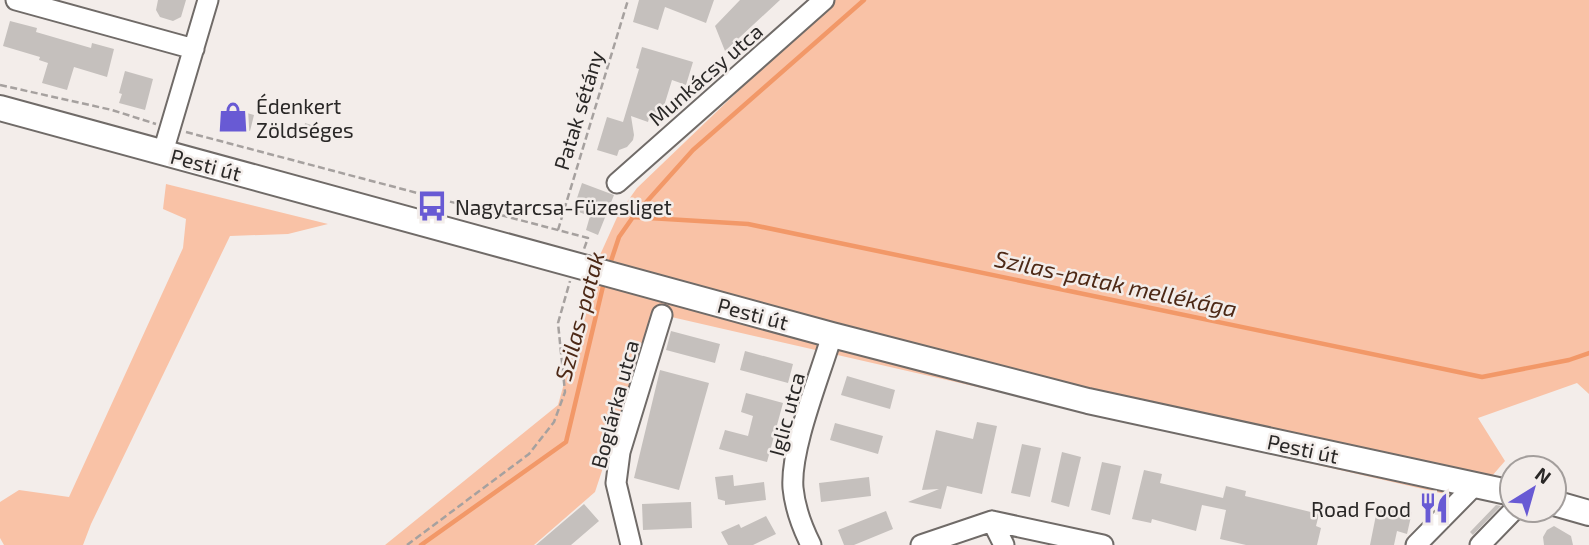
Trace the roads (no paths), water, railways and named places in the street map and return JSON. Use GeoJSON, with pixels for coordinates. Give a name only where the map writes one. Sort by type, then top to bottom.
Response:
{"type":"FeatureCollection","features":[{"type":"Feature","properties":{"kind":"main road","name":"Pesti út"},"geometry":{"type":"LineString","coordinates":[[0,108],[581,269],[628,279],[1088,401],[1498,490]]}},
{"type":"Feature","properties":{"kind":"main road"},"geometry":{"type":"LineString","coordinates":[[1568,507],[1589,513]]}},
{"type":"Feature","properties":{"kind":"street"},"geometry":{"type":"LineString","coordinates":[[16,0],[194,49]]}},
{"type":"Feature","properties":{"kind":"street"},"geometry":{"type":"LineString","coordinates":[[163,152],[208,0]]}},
{"type":"Feature","properties":{"kind":"street","name":"Munkácsy utca"},"geometry":{"type":"LineString","coordinates":[[617,183],[820,1]]}},
{"type":"Feature","properties":{"kind":"street","name":"Boglárka utca"},"geometry":{"type":"LineString","coordinates":[[631,545],[616,483],[620,452],[662,315]]}},
{"type":"Feature","properties":{"kind":"street","name":"Iglic utca"},"geometry":{"type":"LineString","coordinates":[[811,545],[801,525],[793,487],[796,451],[832,335]]}},
{"type":"Feature","properties":{"kind":"street"},"geometry":{"type":"LineString","coordinates":[[1416,545],[1475,485]]}},
{"type":"Feature","properties":{"kind":"street"},"geometry":{"type":"LineString","coordinates":[[992,521],[1004,545]]}},
{"type":"Feature","properties":{"kind":"street"},"geometry":{"type":"LineString","coordinates":[[921,545],[992,521],[1103,545]]}},
{"type":"Feature","properties":{"kind":"street"},"geometry":{"type":"LineString","coordinates":[[1480,545],[1500,524]]}},
{"type":"Feature","properties":{"kind":"waterway","name":"Szilas-patak"},"geometry":{"type":"LineString","coordinates":[[609,267],[619,237],[633,217],[693,150],[864,0]]}},
{"type":"Feature","properties":{"kind":"waterway","name":"Szilas-patak mellékága"},"geometry":{"type":"LineString","coordinates":[[633,217],[748,224],[1482,377],[1569,360],[1589,353]]}},
{"type":"Feature","properties":{"kind":"waterway","name":"Szilas-patak"},"geometry":{"type":"LineString","coordinates":[[421,545],[566,442],[604,282]]}},
{"type":"Feature","properties":{"kind":"place","name":"Édenkert Zöldséges"},"geometry":{"type":"Point","coordinates":[233,117]}},
{"type":"Feature","properties":{"kind":"place","name":"Nagytarcsa-Füzesliget"},"geometry":{"type":"Point","coordinates":[432,206]}},
{"type":"Feature","properties":{"kind":"place","name":"Road Food"},"geometry":{"type":"Point","coordinates":[1434,508]}}]}
